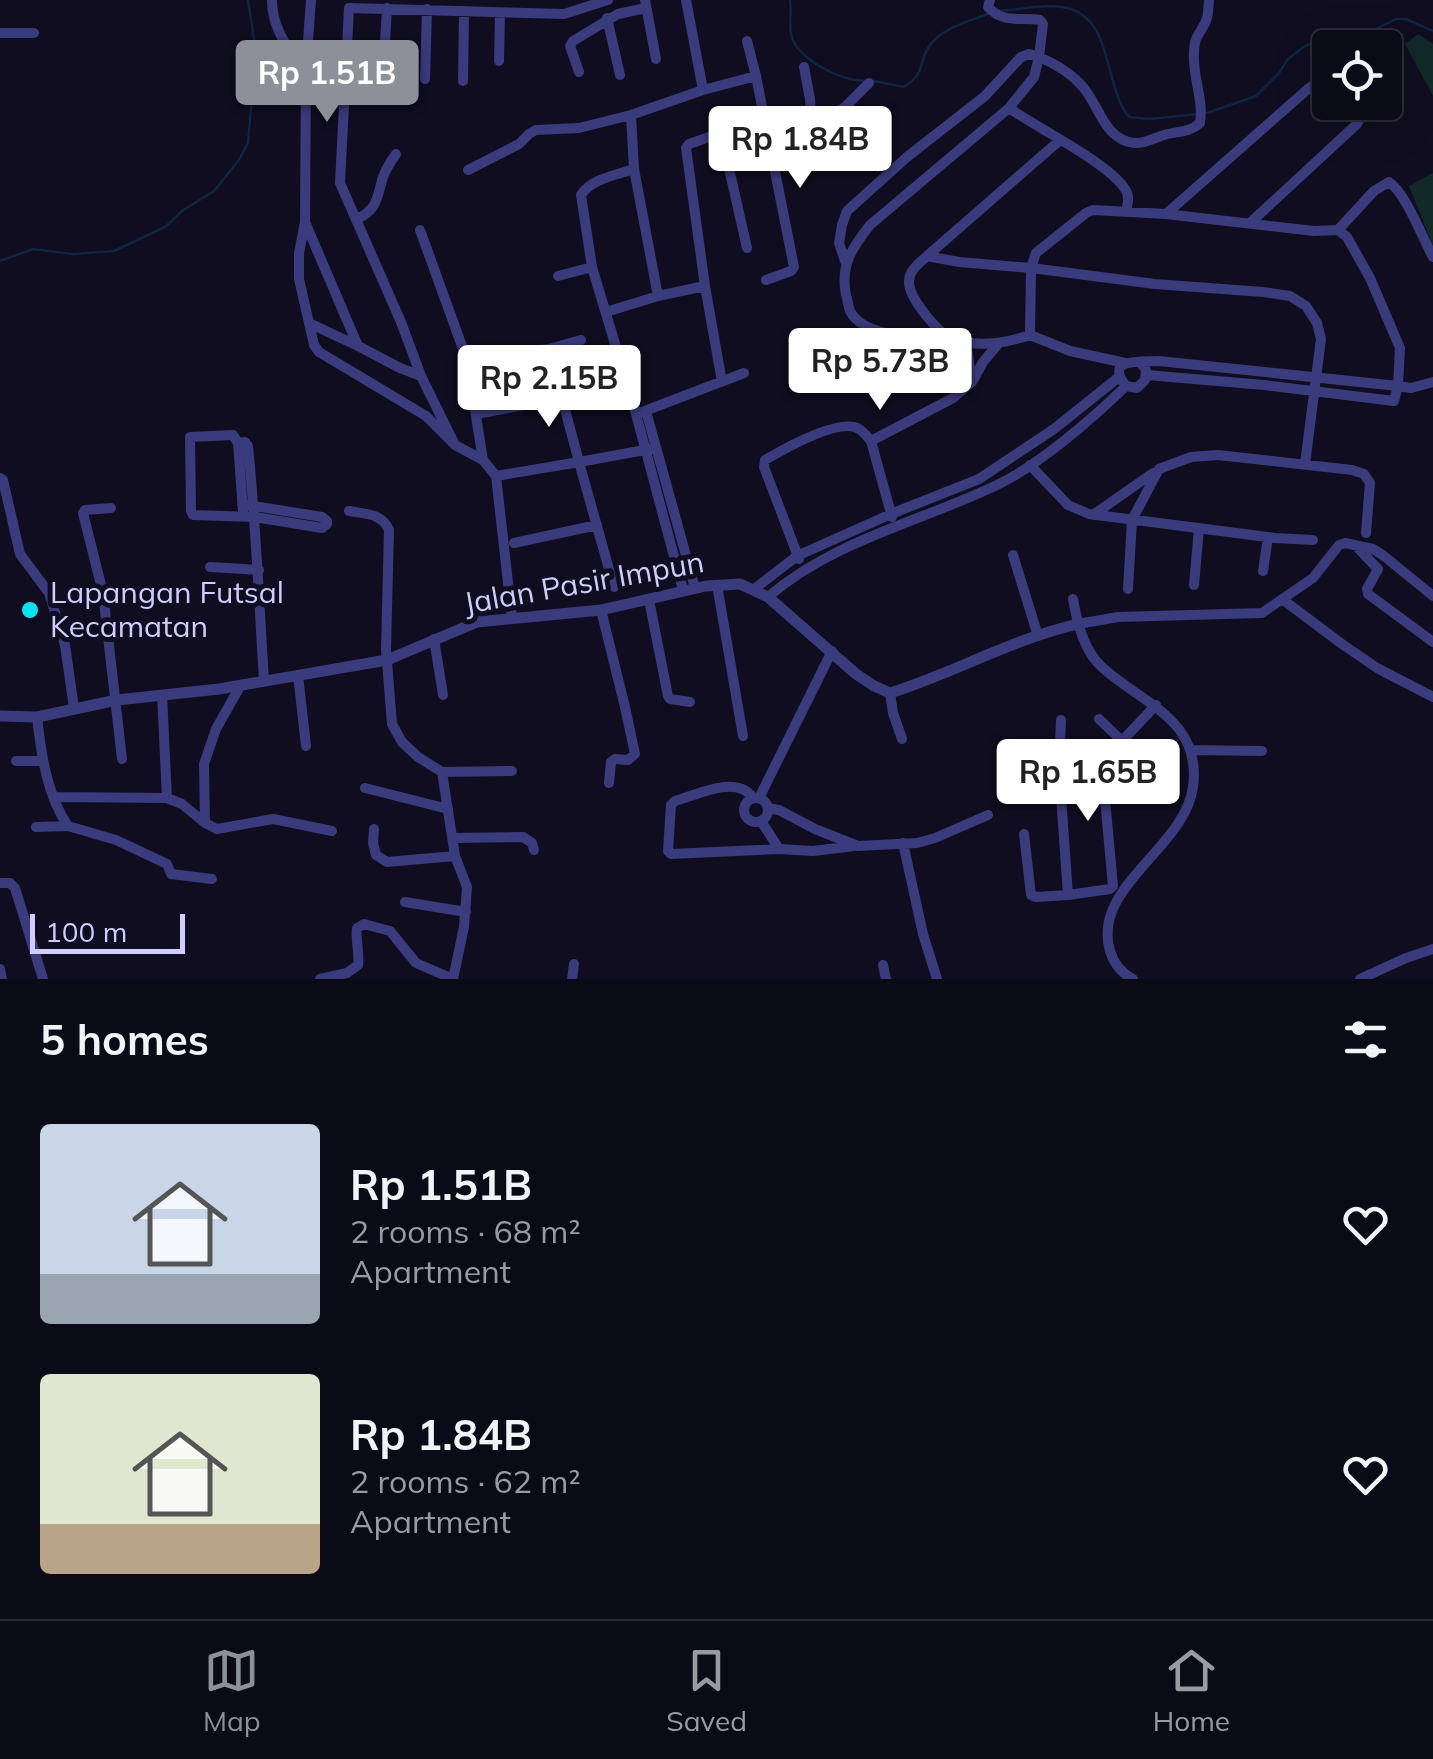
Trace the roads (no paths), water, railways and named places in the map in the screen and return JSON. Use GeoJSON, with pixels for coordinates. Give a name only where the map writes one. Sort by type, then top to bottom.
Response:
{"type":"FeatureCollection","features":[{"type":"Feature","properties":{"kind":"street"},"geometry":{"type":"LineString","coordinates":[[272,0],[276,29],[300,66],[348,69]]}},
{"type":"Feature","properties":{"kind":"street"},"geometry":{"type":"LineString","coordinates":[[310,0],[305,222],[299,278],[314,345],[319,352],[426,416],[455,445],[483,460],[496,476],[512,618]]}},
{"type":"Feature","properties":{"kind":"street"},"geometry":{"type":"LineString","coordinates":[[528,14],[529,0]]}},
{"type":"Feature","properties":{"kind":"street"},"geometry":{"type":"LineString","coordinates":[[455,445],[421,376],[340,179],[349,4],[435,6],[464,11],[483,6],[500,13],[528,14],[608,0]]}},
{"type":"Feature","properties":{"kind":"street"},"geometry":{"type":"LineString","coordinates":[[686,0],[703,90]]}},
{"type":"Feature","properties":{"kind":"street"},"geometry":{"type":"LineString","coordinates":[[846,261],[838,243],[848,211],[906,157],[985,96],[1021,57],[1039,56],[1056,64],[1084,88],[1107,128],[1129,142],[1142,143],[1190,130],[1200,123],[1194,52],[1196,36],[1208,16],[1209,0]]}},
{"type":"Feature","properties":{"kind":"street"},"geometry":{"type":"LineString","coordinates":[[579,72],[570,46],[578,36],[607,18],[646,4],[656,59]]}},
{"type":"Feature","properties":{"kind":"street"},"geometry":{"type":"LineString","coordinates":[[383,76],[392,5]]}},
{"type":"Feature","properties":{"kind":"street"},"geometry":{"type":"LineString","coordinates":[[425,79],[435,6]]}},
{"type":"Feature","properties":{"kind":"street"},"geometry":{"type":"LineString","coordinates":[[991,7],[1013,20],[1040,20],[1043,24],[1034,77],[1009,108],[870,225],[846,261],[843,278],[850,312],[862,325],[879,331],[966,342],[999,342],[1030,335],[1070,351],[1126,363]]}},
{"type":"Feature","properties":{"kind":"street"},"geometry":{"type":"LineString","coordinates":[[463,80],[464,11]]}},
{"type":"Feature","properties":{"kind":"street"},"geometry":{"type":"LineString","coordinates":[[499,61],[500,13]]}},
{"type":"Feature","properties":{"kind":"street"},"geometry":{"type":"LineString","coordinates":[[607,18],[620,75]]}},
{"type":"Feature","properties":{"kind":"street"},"geometry":{"type":"LineString","coordinates":[[0,32],[34,32]]}},
{"type":"Feature","properties":{"kind":"street"},"geometry":{"type":"LineString","coordinates":[[746,42],[794,266],[791,272],[766,280]]}},
{"type":"Feature","properties":{"kind":"street"},"geometry":{"type":"LineString","coordinates":[[772,157],[798,148],[812,127],[804,67]]}},
{"type":"Feature","properties":{"kind":"street"},"geometry":{"type":"LineString","coordinates":[[468,170],[519,144],[536,130],[579,128],[756,76]]}},
{"type":"Feature","properties":{"kind":"street"},"geometry":{"type":"LineString","coordinates":[[812,127],[845,107],[869,83]]}},
{"type":"Feature","properties":{"kind":"street"},"geometry":{"type":"LineString","coordinates":[[1166,214],[1312,86]]}},
{"type":"Feature","properties":{"kind":"street"},"geometry":{"type":"LineString","coordinates":[[1009,108],[1098,165],[1122,186],[1127,191],[1126,211]]}},
{"type":"Feature","properties":{"kind":"street"},"geometry":{"type":"LineString","coordinates":[[631,115],[634,170],[658,296]]}},
{"type":"Feature","properties":{"kind":"street"},"geometry":{"type":"LineString","coordinates":[[1250,224],[1360,120]]}},
{"type":"Feature","properties":{"kind":"street"},"geometry":{"type":"LineString","coordinates":[[722,382],[686,148],[721,133],[766,123]]}},
{"type":"Feature","properties":{"kind":"street"},"geometry":{"type":"LineString","coordinates":[[721,133],[746,248]]}},
{"type":"Feature","properties":{"kind":"street"},"geometry":{"type":"LineString","coordinates":[[952,338],[928,318],[911,292],[908,281],[913,269],[1059,141]]}},
{"type":"Feature","properties":{"kind":"street"},"geometry":{"type":"LineString","coordinates":[[357,219],[368,214],[378,201],[384,176],[396,154]]}},
{"type":"Feature","properties":{"kind":"street"},"geometry":{"type":"LineString","coordinates":[[634,170],[598,181],[580,195],[592,267],[641,412],[672,553],[689,589]]}},
{"type":"Feature","properties":{"kind":"street"},"geometry":{"type":"LineString","coordinates":[[1338,230],[1374,190],[1390,182],[1404,198],[1433,258]]}},
{"type":"Feature","properties":{"kind":"street"},"geometry":{"type":"LineString","coordinates":[[1030,335],[1031,268],[1036,253],[1086,213],[1100,210],[1314,231],[1338,230],[1347,237],[1400,348],[1394,401],[1146,375]]}},
{"type":"Feature","properties":{"kind":"street"},"geometry":{"type":"LineString","coordinates":[[305,222],[358,346]]}},
{"type":"Feature","properties":{"kind":"street"},"geometry":{"type":"LineString","coordinates":[[420,230],[467,360],[483,460]]}},
{"type":"Feature","properties":{"kind":"street"},"geometry":{"type":"LineString","coordinates":[[927,256],[1290,296],[1306,306],[1321,339],[1305,464]]}},
{"type":"Feature","properties":{"kind":"street"},"geometry":{"type":"LineString","coordinates":[[558,276],[592,267]]}},
{"type":"Feature","properties":{"kind":"street"},"geometry":{"type":"LineString","coordinates":[[606,312],[705,286]]}},
{"type":"Feature","properties":{"kind":"street"},"geometry":{"type":"LineString","coordinates":[[311,324],[421,376]]}},
{"type":"Feature","properties":{"kind":"street"},"geometry":{"type":"LineString","coordinates":[[467,360],[549,349],[581,340]]}},
{"type":"Feature","properties":{"kind":"street"},"geometry":{"type":"LineString","coordinates":[[966,342],[972,382]]}},
{"type":"Feature","properties":{"kind":"street"},"geometry":{"type":"LineString","coordinates":[[871,441],[952,398],[972,382],[999,342]]}},
{"type":"Feature","properties":{"kind":"street"},"geometry":{"type":"LineString","coordinates":[[549,349],[614,588]]}},
{"type":"Feature","properties":{"kind":"street"},"geometry":{"type":"LineString","coordinates":[[1122,382],[1119,372],[1132,360],[1411,388],[1433,382]]}},
{"type":"Feature","properties":{"kind":"street"},"geometry":{"type":"LineString","coordinates":[[1122,382],[1137,388],[1146,380],[1140,362]]}},
{"type":"Feature","properties":{"kind":"street"},"geometry":{"type":"LineString","coordinates":[[641,412],[744,373]]}},
{"type":"Feature","properties":{"kind":"street"},"geometry":{"type":"LineString","coordinates":[[768,596],[804,568],[986,490],[1030,464],[1097,412],[1122,382]]}},
{"type":"Feature","properties":{"kind":"street"},"geometry":{"type":"LineString","coordinates":[[753,590],[798,556],[980,479],[1122,382]]}},
{"type":"Feature","properties":{"kind":"street"},"geometry":{"type":"LineString","coordinates":[[477,414],[561,398]]}},
{"type":"Feature","properties":{"kind":"street"},"geometry":{"type":"LineString","coordinates":[[804,568],[764,467],[765,460],[827,430],[844,425],[859,428],[871,441],[895,526]]}},
{"type":"Feature","properties":{"kind":"street"},"geometry":{"type":"LineString","coordinates":[[248,511],[322,528],[327,524],[322,517],[248,511],[196,516],[190,511],[190,438],[233,434],[238,443],[248,446],[248,511],[260,570],[264,681]]}},
{"type":"Feature","properties":{"kind":"street"},"geometry":{"type":"LineString","coordinates":[[496,476],[651,450]]}},
{"type":"Feature","properties":{"kind":"street"},"geometry":{"type":"LineString","coordinates":[[651,450],[685,550],[689,589]]}},
{"type":"Feature","properties":{"kind":"street"},"geometry":{"type":"LineString","coordinates":[[1093,515],[1158,469],[1192,457],[1218,455],[1352,470],[1367,477],[1370,483],[1366,533]]}},
{"type":"Feature","properties":{"kind":"street"},"geometry":{"type":"LineString","coordinates":[[1030,464],[1068,505],[1093,515],[1313,540]]}},
{"type":"Feature","properties":{"kind":"street"},"geometry":{"type":"LineString","coordinates":[[1128,588],[1132,520],[1158,469]]}},
{"type":"Feature","properties":{"kind":"street"},"geometry":{"type":"LineString","coordinates":[[0,478],[20,554],[49,593],[65,644],[74,708]]}},
{"type":"Feature","properties":{"kind":"street"},"geometry":{"type":"LineString","coordinates":[[111,508],[83,513],[103,592],[122,759]]}},
{"type":"Feature","properties":{"kind":"street"},"geometry":{"type":"LineString","coordinates":[[349,511],[377,516],[389,530],[387,660],[392,724],[402,742],[442,772],[512,771]]}},
{"type":"Feature","properties":{"kind":"street"},"geometry":{"type":"LineString","coordinates":[[514,543],[597,525]]}},
{"type":"Feature","properties":{"kind":"street"},"geometry":{"type":"LineString","coordinates":[[1194,585],[1199,528]]}},
{"type":"Feature","properties":{"kind":"street"},"geometry":{"type":"LineString","coordinates":[[1264,571],[1268,537]]}},
{"type":"Feature","properties":{"kind":"street"},"geometry":{"type":"LineString","coordinates":[[1354,544],[1378,568],[1368,594],[1433,642]]}},
{"type":"Feature","properties":{"kind":"street"},"geometry":{"type":"LineString","coordinates":[[902,739],[892,713],[890,693],[1000,649],[1078,624],[1118,618],[1262,613],[1320,572],[1338,545],[1354,544],[1384,556],[1433,596]]}},
{"type":"Feature","properties":{"kind":"street"},"geometry":{"type":"LineString","coordinates":[[672,553],[685,550]]}},
{"type":"Feature","properties":{"kind":"street"},"geometry":{"type":"LineString","coordinates":[[1013,556],[1038,636]]}},
{"type":"Feature","properties":{"kind":"street"},"geometry":{"type":"LineString","coordinates":[[210,566],[260,570]]}},
{"type":"Feature","properties":{"kind":"street","name":"Jalan Pasir Impun"},"geometry":{"type":"LineString","coordinates":[[0,716],[38,717],[117,700],[237,686],[387,660],[477,622],[600,610],[689,589],[740,584],[768,596],[874,686],[890,693]]}},
{"type":"Feature","properties":{"kind":"street"},"geometry":{"type":"LineString","coordinates":[[717,585],[743,736]]}},
{"type":"Feature","properties":{"kind":"street"},"geometry":{"type":"LineString","coordinates":[[1073,599],[1078,624],[1100,667],[1156,704],[1172,720],[1191,750],[1194,784],[1188,806],[1167,840],[1120,895],[1110,913],[1108,947],[1120,976],[1133,979]]}},
{"type":"Feature","properties":{"kind":"street"},"geometry":{"type":"LineString","coordinates":[[1282,599],[1377,668],[1433,697]]}},
{"type":"Feature","properties":{"kind":"street"},"geometry":{"type":"LineString","coordinates":[[649,600],[668,696],[690,702]]}},
{"type":"Feature","properties":{"kind":"street"},"geometry":{"type":"LineString","coordinates":[[600,610],[635,754],[628,760],[611,762],[608,783]]}},
{"type":"Feature","properties":{"kind":"street"},"geometry":{"type":"LineString","coordinates":[[434,639],[442,695]]}},
{"type":"Feature","properties":{"kind":"street"},"geometry":{"type":"LineString","coordinates":[[832,652],[756,798],[745,804],[744,814],[751,821],[765,818],[765,802],[756,798],[744,788],[737,786],[675,801],[670,806],[668,851],[814,851],[917,843],[988,815]]}},
{"type":"Feature","properties":{"kind":"street"},"geometry":{"type":"LineString","coordinates":[[298,675],[306,746]]}},
{"type":"Feature","properties":{"kind":"street"},"geometry":{"type":"LineString","coordinates":[[205,823],[204,764],[237,686]]}},
{"type":"Feature","properties":{"kind":"street"},"geometry":{"type":"LineString","coordinates":[[162,695],[167,798]]}},
{"type":"Feature","properties":{"kind":"street"},"geometry":{"type":"LineString","coordinates":[[1024,834],[1031,895],[1110,889],[1113,886],[1102,767],[1156,704]]}},
{"type":"Feature","properties":{"kind":"street"},"geometry":{"type":"LineString","coordinates":[[38,717],[43,761],[58,810],[68,826]]}},
{"type":"Feature","properties":{"kind":"street"},"geometry":{"type":"LineString","coordinates":[[1061,720],[1059,768],[1068,894]]}},
{"type":"Feature","properties":{"kind":"street"},"geometry":{"type":"LineString","coordinates":[[1099,720],[1122,741]]}},
{"type":"Feature","properties":{"kind":"street"},"geometry":{"type":"LineString","coordinates":[[1191,750],[1262,751]]}},
{"type":"Feature","properties":{"kind":"street"},"geometry":{"type":"LineString","coordinates":[[16,761],[43,761]]}},
{"type":"Feature","properties":{"kind":"street"},"geometry":{"type":"LineString","coordinates":[[1059,768],[1102,767]]}},
{"type":"Feature","properties":{"kind":"street"},"geometry":{"type":"LineString","coordinates":[[320,979],[347,974],[358,964],[356,932],[364,924],[390,931],[416,963],[453,979],[467,887],[452,838],[442,772]]}},
{"type":"Feature","properties":{"kind":"street"},"geometry":{"type":"LineString","coordinates":[[365,788],[448,809]]}},
{"type":"Feature","properties":{"kind":"street"},"geometry":{"type":"LineString","coordinates":[[54,797],[167,798],[182,804],[217,830],[272,820],[332,831]]}},
{"type":"Feature","properties":{"kind":"street"},"geometry":{"type":"LineString","coordinates":[[768,808],[858,846]]}},
{"type":"Feature","properties":{"kind":"street"},"geometry":{"type":"LineString","coordinates":[[761,821],[779,849]]}},
{"type":"Feature","properties":{"kind":"street"},"geometry":{"type":"LineString","coordinates":[[36,827],[68,826],[116,840],[167,864],[170,874],[212,879]]}},
{"type":"Feature","properties":{"kind":"street"},"geometry":{"type":"LineString","coordinates":[[374,828],[376,855],[387,862],[456,856]]}},
{"type":"Feature","properties":{"kind":"street"},"geometry":{"type":"LineString","coordinates":[[452,838],[523,837],[532,842],[534,850]]}},
{"type":"Feature","properties":{"kind":"street"},"geometry":{"type":"LineString","coordinates":[[903,843],[923,934],[940,978]]}},
{"type":"Feature","properties":{"kind":"street"},"geometry":{"type":"LineString","coordinates":[[0,882],[10,882],[15,888],[43,979]]}},
{"type":"Feature","properties":{"kind":"street"},"geometry":{"type":"LineString","coordinates":[[405,902],[466,912]]}},
{"type":"Feature","properties":{"kind":"street"},"geometry":{"type":"LineString","coordinates":[[1360,979],[1433,948]]}},
{"type":"Feature","properties":{"kind":"street"},"geometry":{"type":"LineString","coordinates":[[572,979],[574,964]]}},
{"type":"Feature","properties":{"kind":"street"},"geometry":{"type":"LineString","coordinates":[[882,965],[886,979]]}},
{"type":"Feature","properties":{"kind":"street"},"geometry":{"type":"LineString","coordinates":[[0,969],[2,978]]}},
{"type":"Feature","properties":{"kind":"waterway"},"geometry":{"type":"LineString","coordinates":[[0,261],[33,249],[73,254],[114,251],[165,227],[214,191],[248,143],[254,39],[248,0]]}},
{"type":"Feature","properties":{"kind":"waterway"},"geometry":{"type":"LineString","coordinates":[[790,0],[791,34],[802,52],[833,73],[866,81]]}},
{"type":"Feature","properties":{"kind":"waterway"},"geometry":{"type":"LineString","coordinates":[[998,11],[1054,6],[1079,13],[1099,37],[1129,117],[1199,114]]}},
{"type":"Feature","properties":{"kind":"waterway"},"geometry":{"type":"LineString","coordinates":[[874,81],[904,87],[916,77],[933,41],[956,26],[990,13]]}},
{"type":"Feature","properties":{"kind":"waterway"},"geometry":{"type":"LineString","coordinates":[[1207,113],[1256,96],[1288,59],[1318,41],[1364,35],[1396,19],[1406,19],[1433,31]]}},
{"type":"Feature","properties":{"kind":"place","name":"Lapangan Futsal Kecamatan"},"geometry":{"type":"Point","coordinates":[30,610]}}]}
